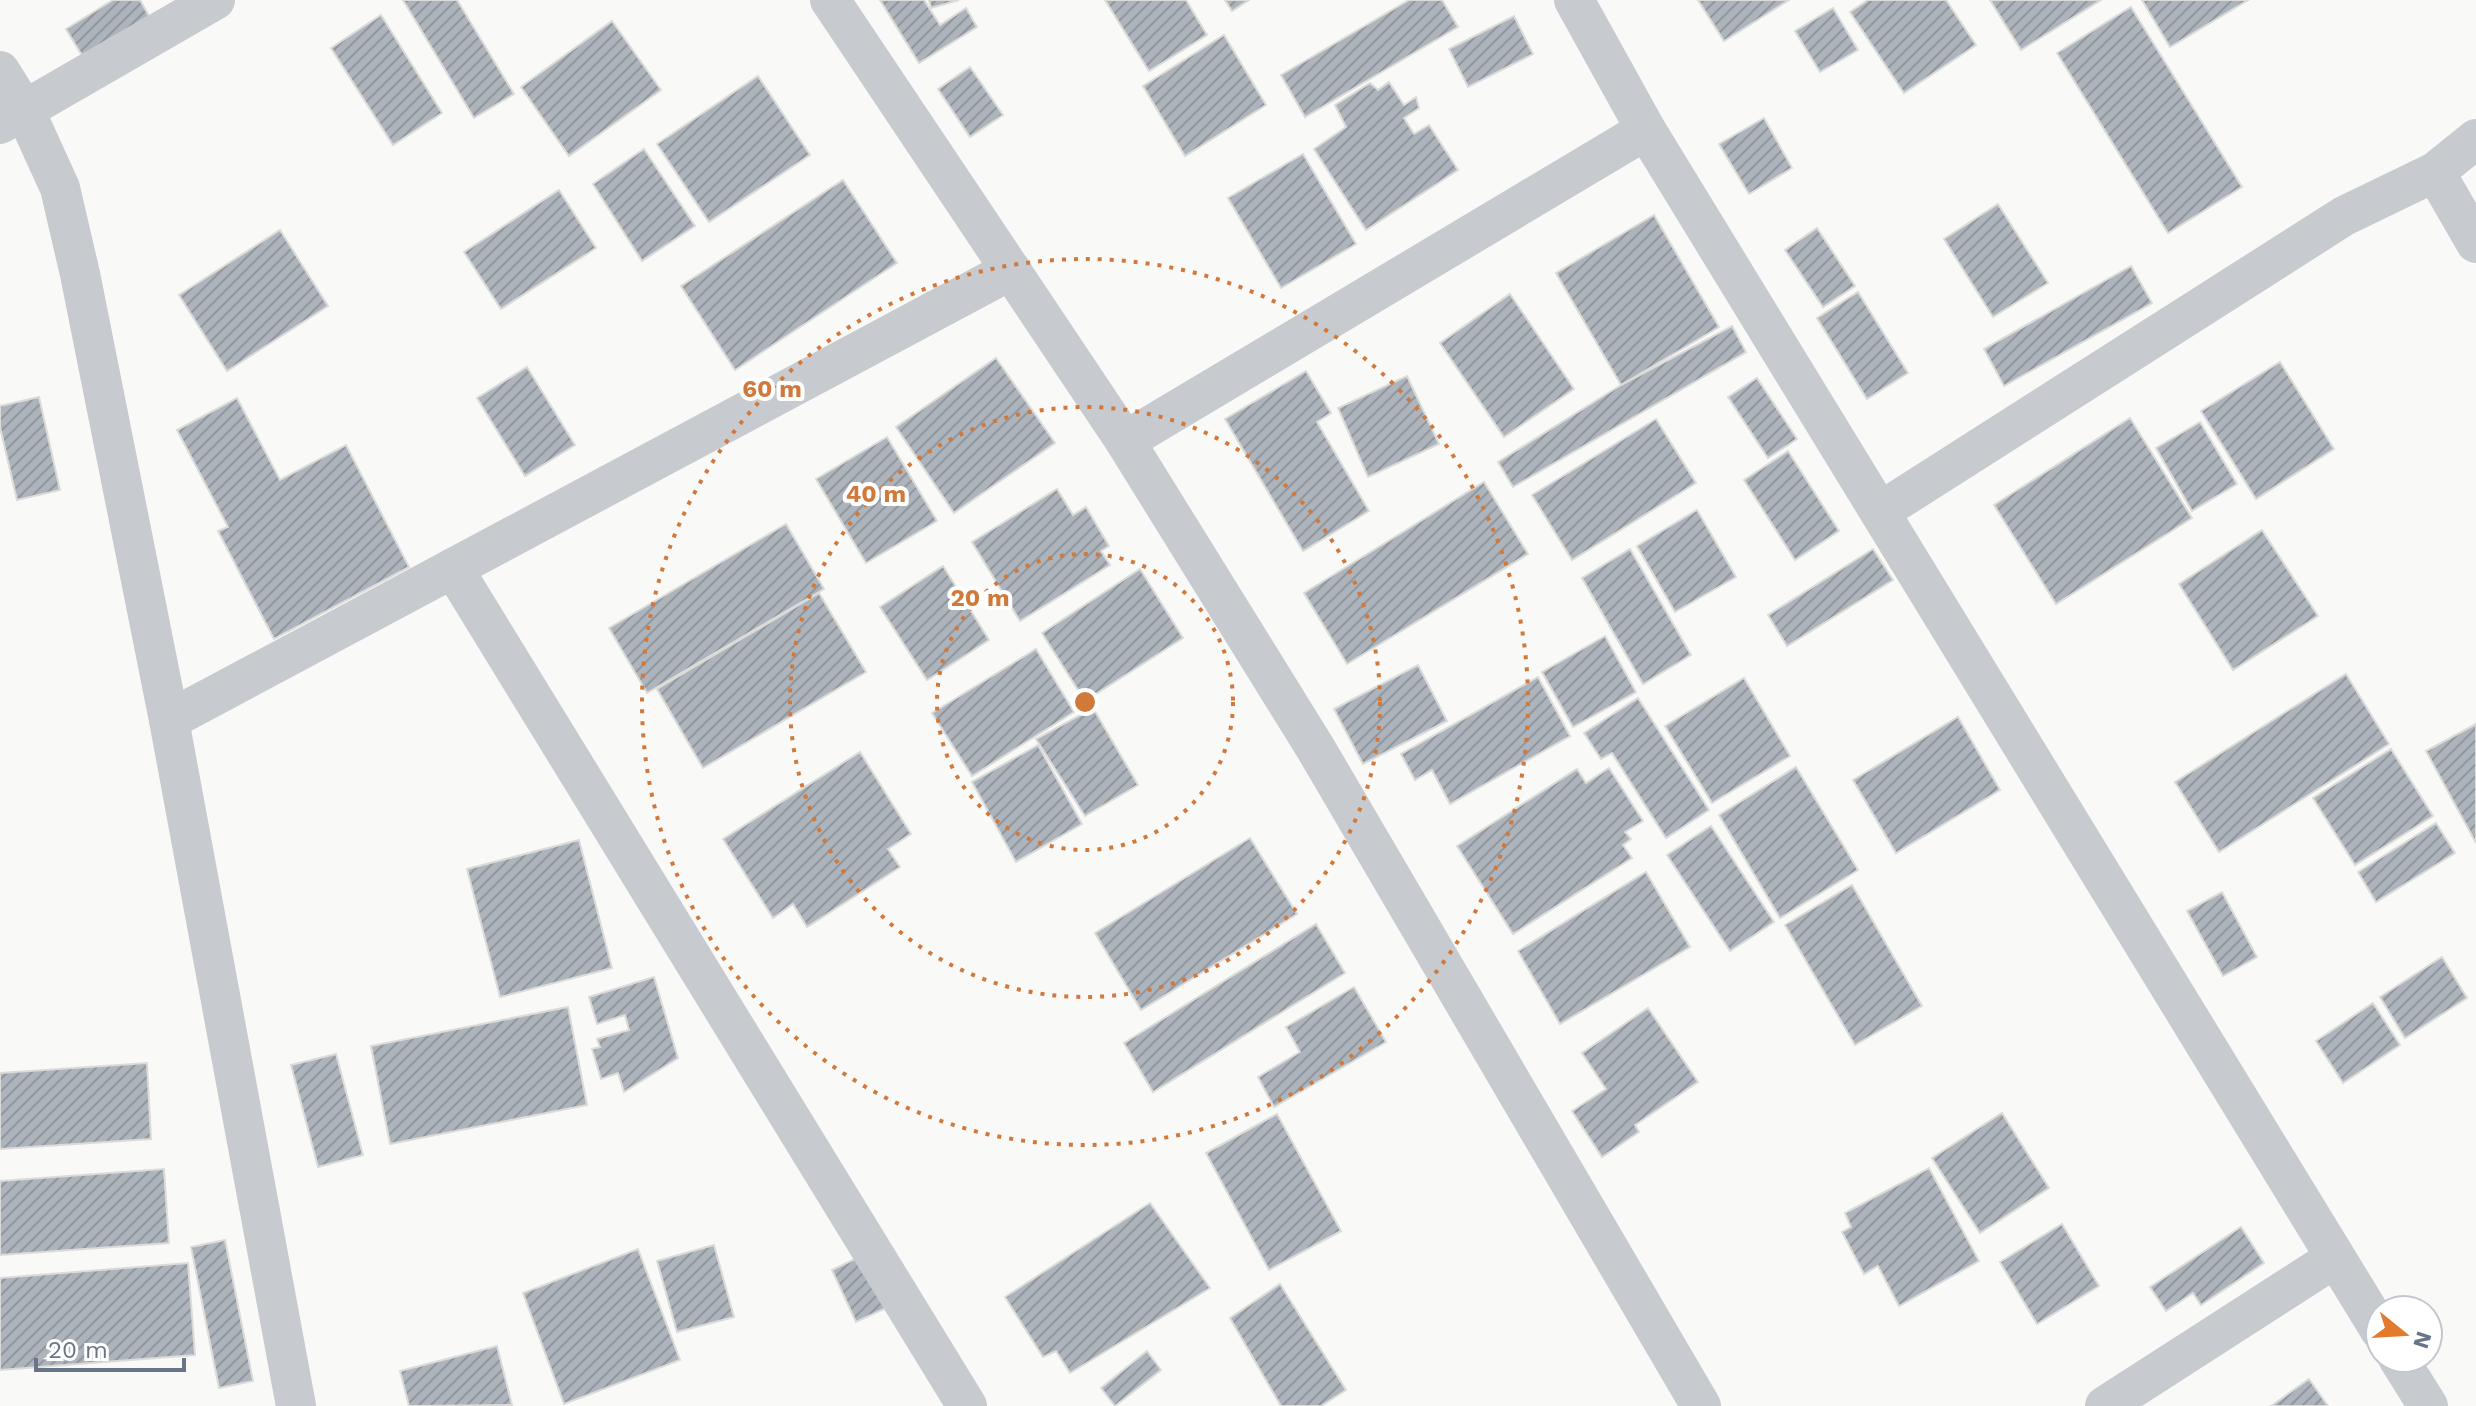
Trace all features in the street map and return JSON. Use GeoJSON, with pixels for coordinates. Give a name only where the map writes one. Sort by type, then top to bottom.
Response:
{"type":"FeatureCollection","features":[{"type":"Feature","properties":{"kind":"street"},"geometry":{"type":"LineString","coordinates":[[12,118],[215,0]]}},
{"type":"Feature","properties":{"kind":"street"},"geometry":{"type":"LineString","coordinates":[[830,0],[1125,441],[1316,749],[1701,1406]]}},
{"type":"Feature","properties":{"kind":"street"},"geometry":{"type":"LineString","coordinates":[[1574,0],[1646,130],[2364,1304]]}},
{"type":"Feature","properties":{"kind":"street"},"geometry":{"type":"LineString","coordinates":[[0,71],[12,118],[60,188],[169,720],[296,1406]]}},
{"type":"Feature","properties":{"kind":"street"},"geometry":{"type":"LineString","coordinates":[[1125,441],[1646,130]]}},
{"type":"Feature","properties":{"kind":"street"},"geometry":{"type":"LineString","coordinates":[[1881,511],[2344,216],[2435,172],[2476,139]]}},
{"type":"Feature","properties":{"kind":"street"},"geometry":{"type":"LineString","coordinates":[[2435,172],[2476,243]]}},
{"type":"Feature","properties":{"kind":"street"},"geometry":{"type":"LineString","coordinates":[[169,720],[1011,270]]}},
{"type":"Feature","properties":{"kind":"street"},"geometry":{"type":"LineString","coordinates":[[453,568],[967,1406]]}},
{"type":"Feature","properties":{"kind":"street"},"geometry":{"type":"LineString","coordinates":[[2105,1406],[2335,1258]]}},
{"type":"Feature","properties":{"kind":"street"},"geometry":{"type":"LineString","coordinates":[[2408,1374],[2428,1406]]}},
{"type":"Feature","properties":{"kind":"building"},"geometry":{"type":"Polygon","coordinates":[[[113,0],[140,0],[149,16],[83,57],[66,29],[113,0]]]}},
{"type":"Feature","properties":{"kind":"building"},"geometry":{"type":"Polygon","coordinates":[[[403,0],[457,0],[514,94],[474,118],[403,0]]]}},
{"type":"Feature","properties":{"kind":"building"},"geometry":{"type":"Polygon","coordinates":[[[880,0],[924,0],[940,25],[966,8],[977,27],[919,63],[880,0]]]}},
{"type":"Feature","properties":{"kind":"building"},"geometry":{"type":"Polygon","coordinates":[[[929,0],[959,0],[931,8],[929,0]]]}},
{"type":"Feature","properties":{"kind":"building"},"geometry":{"type":"Polygon","coordinates":[[[1105,0],[1186,0],[1207,35],[1149,71],[1105,0]]]}},
{"type":"Feature","properties":{"kind":"building"},"geometry":{"type":"Polygon","coordinates":[[[1225,0],[1249,0],[1232,11],[1225,0]]]}},
{"type":"Feature","properties":{"kind":"building"},"geometry":{"type":"Polygon","coordinates":[[[1409,0],[1442,0],[1458,27],[1305,117],[1281,75],[1409,0]]]}},
{"type":"Feature","properties":{"kind":"building"},"geometry":{"type":"Polygon","coordinates":[[[1698,0],[1789,0],[1724,41],[1698,0]]]}},
{"type":"Feature","properties":{"kind":"building"},"geometry":{"type":"Polygon","coordinates":[[[1868,0],[1946,0],[1976,45],[1904,93],[1850,12],[1868,0]]]}},
{"type":"Feature","properties":{"kind":"building"},"geometry":{"type":"Polygon","coordinates":[[[1990,0],[2101,0],[2021,50],[1990,0]]]}},
{"type":"Feature","properties":{"kind":"building"},"geometry":{"type":"Polygon","coordinates":[[[2142,0],[2248,0],[2170,47],[2142,0]]]}},
{"type":"Feature","properties":{"kind":"building"},"geometry":{"type":"Polygon","coordinates":[[[2131,7],[2242,187],[2168,233],[2057,53],[2131,7]]]}},
{"type":"Feature","properties":{"kind":"building"},"geometry":{"type":"Polygon","coordinates":[[[1833,8],[1858,50],[1820,72],[1795,31],[1833,8]]]}},
{"type":"Feature","properties":{"kind":"building"},"geometry":{"type":"Polygon","coordinates":[[[381,15],[442,113],[393,145],[331,48],[381,15]]]}},
{"type":"Feature","properties":{"kind":"building"},"geometry":{"type":"Polygon","coordinates":[[[1514,16],[1533,54],[1468,87],[1449,49],[1514,16]]]}},
{"type":"Feature","properties":{"kind":"building"},"geometry":{"type":"Polygon","coordinates":[[[612,21],[661,90],[569,156],[521,87],[612,21]]]}},
{"type":"Feature","properties":{"kind":"building"},"geometry":{"type":"Polygon","coordinates":[[[1224,35],[1266,105],[1185,156],[1143,86],[1224,35]]]}},
{"type":"Feature","properties":{"kind":"building"},"geometry":{"type":"Polygon","coordinates":[[[970,67],[1003,115],[970,137],[938,89],[970,67]]]}},
{"type":"Feature","properties":{"kind":"building"},"geometry":{"type":"Polygon","coordinates":[[[758,76],[810,155],[709,222],[657,144],[758,76]]]}},
{"type":"Feature","properties":{"kind":"building"},"geometry":{"type":"Polygon","coordinates":[[[1389,82],[1404,105],[1416,97],[1419,108],[1404,118],[1414,134],[1429,125],[1458,170],[1366,230],[1314,149],[1346,127],[1335,105],[1370,83],[1378,90],[1389,82]]]}},
{"type":"Feature","properties":{"kind":"building"},"geometry":{"type":"Polygon","coordinates":[[[1764,118],[1792,168],[1749,194],[1719,144],[1764,118]]]}},
{"type":"Feature","properties":{"kind":"building"},"geometry":{"type":"Polygon","coordinates":[[[644,149],[695,226],[642,261],[593,184],[644,149]]]}},
{"type":"Feature","properties":{"kind":"building"},"geometry":{"type":"Polygon","coordinates":[[[1303,154],[1356,244],[1281,288],[1228,198],[1303,154]]]}},
{"type":"Feature","properties":{"kind":"building"},"geometry":{"type":"Polygon","coordinates":[[[843,180],[897,263],[735,370],[681,286],[843,180]]]}},
{"type":"Feature","properties":{"kind":"building"},"geometry":{"type":"Polygon","coordinates":[[[559,190],[596,248],[501,309],[464,252],[559,190]]]}},
{"type":"Feature","properties":{"kind":"building"},"geometry":{"type":"Polygon","coordinates":[[[1998,204],[2048,283],[1993,317],[1944,239],[1998,204]]]}},
{"type":"Feature","properties":{"kind":"building"},"geometry":{"type":"Polygon","coordinates":[[[1654,215],[1719,327],[1621,385],[1556,273],[1654,215]]]}},
{"type":"Feature","properties":{"kind":"building"},"geometry":{"type":"Polygon","coordinates":[[[1817,228],[1855,286],[1823,307],[1785,250],[1817,228]]]}},
{"type":"Feature","properties":{"kind":"building"},"geometry":{"type":"Polygon","coordinates":[[[280,230],[328,306],[227,371],[179,295],[280,230]]]}},
{"type":"Feature","properties":{"kind":"building"},"geometry":{"type":"Polygon","coordinates":[[[2131,266],[2152,303],[2004,386],[1984,349],[2131,266]]]}},
{"type":"Feature","properties":{"kind":"building"},"geometry":{"type":"Polygon","coordinates":[[[1858,292],[1908,373],[1867,399],[1817,318],[1858,292]]]}},
{"type":"Feature","properties":{"kind":"building"},"geometry":{"type":"Polygon","coordinates":[[[1510,294],[1574,389],[1504,437],[1440,343],[1510,294]]]}},
{"type":"Feature","properties":{"kind":"building"},"geometry":{"type":"Polygon","coordinates":[[[1732,326],[1746,352],[1513,487],[1498,462],[1621,385],[1732,326]]]}},
{"type":"Feature","properties":{"kind":"building"},"geometry":{"type":"Polygon","coordinates":[[[996,358],[1055,443],[954,513],[896,427],[996,358]]]}},
{"type":"Feature","properties":{"kind":"building"},"geometry":{"type":"Polygon","coordinates":[[[2280,362],[2334,449],[2256,499],[2201,411],[2280,362]]]}},
{"type":"Feature","properties":{"kind":"building"},"geometry":{"type":"Polygon","coordinates":[[[527,367],[575,445],[525,476],[477,398],[527,367]]]}},
{"type":"Feature","properties":{"kind":"building"},"geometry":{"type":"Polygon","coordinates":[[[1306,371],[1331,413],[1317,422],[1369,511],[1303,551],[1225,419],[1306,371]]]}},
{"type":"Feature","properties":{"kind":"building"},"geometry":{"type":"Polygon","coordinates":[[[1407,376],[1439,444],[1368,477],[1338,408],[1407,376]]]}},
{"type":"Feature","properties":{"kind":"building"},"geometry":{"type":"Polygon","coordinates":[[[1757,378],[1797,439],[1768,458],[1728,397],[1757,378]]]}},
{"type":"Feature","properties":{"kind":"building"},"geometry":{"type":"Polygon","coordinates":[[[39,397],[60,490],[17,500],[0,427],[0,406],[39,397]]]}},
{"type":"Feature","properties":{"kind":"building"},"geometry":{"type":"Polygon","coordinates":[[[237,398],[280,480],[346,445],[409,567],[274,639],[218,531],[228,527],[177,430],[237,398]]]}},
{"type":"Feature","properties":{"kind":"building"},"geometry":{"type":"Polygon","coordinates":[[[2130,418],[2192,518],[2056,604],[1994,505],[2130,418]]]}},
{"type":"Feature","properties":{"kind":"building"},"geometry":{"type":"Polygon","coordinates":[[[1656,419],[1696,483],[1572,560],[1532,495],[1656,419]]]}},
{"type":"Feature","properties":{"kind":"building"},"geometry":{"type":"Polygon","coordinates":[[[2200,422],[2237,484],[2192,511],[2156,448],[2200,422]]]}},
{"type":"Feature","properties":{"kind":"building"},"geometry":{"type":"Polygon","coordinates":[[[887,437],[937,521],[866,563],[816,479],[887,437]]]}},
{"type":"Feature","properties":{"kind":"building"},"geometry":{"type":"Polygon","coordinates":[[[1788,451],[1839,531],[1795,560],[1744,480],[1788,451]]]}},
{"type":"Feature","properties":{"kind":"building"},"geometry":{"type":"Polygon","coordinates":[[[1484,482],[1528,554],[1347,664],[1304,593],[1484,482]]]}},
{"type":"Feature","properties":{"kind":"building"},"geometry":{"type":"Polygon","coordinates":[[[1057,489],[1073,515],[1086,507],[1109,546],[1101,551],[1110,565],[1020,621],[972,542],[1057,489]]]}},
{"type":"Feature","properties":{"kind":"building"},"geometry":{"type":"Polygon","coordinates":[[[1697,510],[1736,577],[1675,612],[1637,546],[1697,510]]]}},
{"type":"Feature","properties":{"kind":"building"},"geometry":{"type":"Polygon","coordinates":[[[786,524],[824,589],[647,693],[609,628],[786,524]]]}},
{"type":"Feature","properties":{"kind":"building"},"geometry":{"type":"Polygon","coordinates":[[[2262,530],[2318,616],[2233,670],[2179,584],[2262,530]]]}},
{"type":"Feature","properties":{"kind":"building"},"geometry":{"type":"Polygon","coordinates":[[[1630,549],[1691,655],[1643,684],[1582,578],[1630,549]]]}},
{"type":"Feature","properties":{"kind":"building"},"geometry":{"type":"Polygon","coordinates":[[[1873,549],[1893,580],[1787,646],[1768,615],[1873,549]]]}},
{"type":"Feature","properties":{"kind":"building"},"geometry":{"type":"Polygon","coordinates":[[[943,566],[989,640],[927,680],[880,607],[943,566]]]}},
{"type":"Feature","properties":{"kind":"building"},"geometry":{"type":"Polygon","coordinates":[[[1140,569],[1183,638],[1085,701],[1042,633],[1140,569]]]}},
{"type":"Feature","properties":{"kind":"building"},"geometry":{"type":"Polygon","coordinates":[[[819,593],[866,672],[703,768],[657,689],[819,593]]]}},
{"type":"Feature","properties":{"kind":"building"},"geometry":{"type":"Polygon","coordinates":[[[1605,636],[1636,692],[1573,727],[1542,672],[1605,636]]]}},
{"type":"Feature","properties":{"kind":"building"},"geometry":{"type":"Polygon","coordinates":[[[1036,649],[1074,712],[972,776],[932,713],[1036,649]]]}},
{"type":"Feature","properties":{"kind":"building"},"geometry":{"type":"Polygon","coordinates":[[[1418,665],[1447,721],[1363,764],[1334,709],[1418,665]]]}},
{"type":"Feature","properties":{"kind":"building"},"geometry":{"type":"Polygon","coordinates":[[[2346,674],[2389,744],[2219,852],[2175,782],[2346,674]]]}},
{"type":"Feature","properties":{"kind":"building"},"geometry":{"type":"Polygon","coordinates":[[[1538,677],[1570,736],[1450,804],[1432,770],[1415,780],[1401,754],[1538,677]]]}},
{"type":"Feature","properties":{"kind":"building"},"geometry":{"type":"Polygon","coordinates":[[[1744,678],[1790,756],[1712,803],[1665,726],[1744,678]]]}},
{"type":"Feature","properties":{"kind":"building"},"geometry":{"type":"Polygon","coordinates":[[[1638,698],[1709,810],[1666,838],[1612,753],[1601,759],[1584,733],[1638,698]]]}},
{"type":"Feature","properties":{"kind":"building"},"geometry":{"type":"Polygon","coordinates":[[[1093,708],[1138,785],[1085,816],[1036,739],[1093,708]]]}},
{"type":"Feature","properties":{"kind":"building"},"geometry":{"type":"Polygon","coordinates":[[[1958,717],[2000,790],[1896,853],[1853,780],[1958,717]]]}},
{"type":"Feature","properties":{"kind":"building"},"geometry":{"type":"Polygon","coordinates":[[[2476,724],[2476,843],[2426,751],[2476,724]]]}},
{"type":"Feature","properties":{"kind":"building"},"geometry":{"type":"Polygon","coordinates":[[[1038,745],[1082,824],[1016,862],[972,782],[1038,745]]]}},
{"type":"Feature","properties":{"kind":"building"},"geometry":{"type":"Polygon","coordinates":[[[2391,749],[2433,816],[2355,865],[2313,798],[2391,749]]]}},
{"type":"Feature","properties":{"kind":"building"},"geometry":{"type":"Polygon","coordinates":[[[860,752],[911,834],[888,849],[900,867],[807,927],[793,904],[773,918],[723,839],[860,752]]]}},
{"type":"Feature","properties":{"kind":"building"},"geometry":{"type":"Polygon","coordinates":[[[1796,767],[1858,870],[1780,918],[1719,815],[1796,767]]]}},
{"type":"Feature","properties":{"kind":"building"},"geometry":{"type":"Polygon","coordinates":[[[1609,768],[1643,821],[1625,832],[1631,839],[1623,845],[1632,858],[1513,934],[1457,846],[1577,769],[1586,783],[1609,768]]]}},
{"type":"Feature","properties":{"kind":"building"},"geometry":{"type":"Polygon","coordinates":[[[2436,823],[2455,853],[2376,902],[2358,872],[2436,823]]]}},
{"type":"Feature","properties":{"kind":"building"},"geometry":{"type":"Polygon","coordinates":[[[1711,826],[1774,922],[1730,951],[1667,855],[1711,826]]]}},
{"type":"Feature","properties":{"kind":"building"},"geometry":{"type":"Polygon","coordinates":[[[1250,838],[1297,914],[1141,1010],[1095,933],[1250,838]]]}},
{"type":"Feature","properties":{"kind":"building"},"geometry":{"type":"Polygon","coordinates":[[[579,840],[612,968],[500,997],[467,869],[579,840]]]}},
{"type":"Feature","properties":{"kind":"building"},"geometry":{"type":"Polygon","coordinates":[[[1646,872],[1690,947],[1560,1024],[1518,951],[1646,872]]]}},
{"type":"Feature","properties":{"kind":"building"},"geometry":{"type":"Polygon","coordinates":[[[1852,885],[1922,1006],[1855,1045],[1785,925],[1852,885]]]}},
{"type":"Feature","properties":{"kind":"building"},"geometry":{"type":"Polygon","coordinates":[[[2222,892],[2257,957],[2223,976],[2187,911],[2222,892]]]}},
{"type":"Feature","properties":{"kind":"building"},"geometry":{"type":"Polygon","coordinates":[[[1316,924],[1345,973],[1153,1092],[1124,1043],[1316,924]]]}},
{"type":"Feature","properties":{"kind":"building"},"geometry":{"type":"Polygon","coordinates":[[[2442,957],[2467,998],[2405,1038],[2380,997],[2442,957]]]}},
{"type":"Feature","properties":{"kind":"building"},"geometry":{"type":"Polygon","coordinates":[[[654,977],[678,1058],[624,1092],[618,1073],[601,1079],[592,1049],[600,1047],[597,1039],[629,1030],[625,1015],[597,1024],[589,997],[654,977]]]}},
{"type":"Feature","properties":{"kind":"building"},"geometry":{"type":"Polygon","coordinates":[[[1354,987],[1386,1042],[1274,1107],[1258,1077],[1300,1052],[1286,1027],[1354,987]]]}},
{"type":"Feature","properties":{"kind":"building"},"geometry":{"type":"Polygon","coordinates":[[[2373,1003],[2400,1045],[2343,1083],[2316,1041],[2373,1003]]]}},
{"type":"Feature","properties":{"kind":"building"},"geometry":{"type":"Polygon","coordinates":[[[568,1007],[587,1105],[390,1144],[371,1046],[568,1007]]]}},
{"type":"Feature","properties":{"kind":"building"},"geometry":{"type":"Polygon","coordinates":[[[1648,1008],[1698,1082],[1635,1125],[1639,1132],[1602,1157],[1572,1111],[1606,1089],[1582,1053],[1648,1008]]]}},
{"type":"Feature","properties":{"kind":"building"},"geometry":{"type":"Polygon","coordinates":[[[336,1054],[363,1155],[318,1167],[291,1065],[336,1054]]]}},
{"type":"Feature","properties":{"kind":"building"},"geometry":{"type":"Polygon","coordinates":[[[147,1063],[151,1139],[0,1149],[0,1073],[147,1063]]]}},
{"type":"Feature","properties":{"kind":"building"},"geometry":{"type":"Polygon","coordinates":[[[2002,1113],[2049,1188],[1980,1233],[1932,1158],[2002,1113]]]}},
{"type":"Feature","properties":{"kind":"building"},"geometry":{"type":"Polygon","coordinates":[[[1277,1114],[1341,1231],[1269,1270],[1206,1153],[1277,1114]]]}},
{"type":"Feature","properties":{"kind":"building"},"geometry":{"type":"Polygon","coordinates":[[[1929,1168],[1979,1261],[1899,1306],[1878,1266],[1864,1274],[1842,1232],[1851,1227],[1845,1213],[1929,1168]]]}},
{"type":"Feature","properties":{"kind":"building"},"geometry":{"type":"Polygon","coordinates":[[[164,1169],[169,1243],[0,1255],[0,1181],[164,1169]]]}},
{"type":"Feature","properties":{"kind":"building"},"geometry":{"type":"Polygon","coordinates":[[[1150,1203],[1210,1288],[1070,1373],[1056,1351],[1043,1357],[1005,1297],[1150,1203]]]}},
{"type":"Feature","properties":{"kind":"building"},"geometry":{"type":"Polygon","coordinates":[[[2062,1224],[2099,1286],[2037,1324],[2000,1262],[2062,1224]]]}},
{"type":"Feature","properties":{"kind":"building"},"geometry":{"type":"Polygon","coordinates":[[[2241,1227],[2264,1263],[2201,1305],[2193,1293],[2166,1311],[2150,1287],[2241,1227]]]}},
{"type":"Feature","properties":{"kind":"building"},"geometry":{"type":"Polygon","coordinates":[[[225,1240],[253,1381],[219,1388],[191,1247],[225,1240]]]}},
{"type":"Feature","properties":{"kind":"building"},"geometry":{"type":"Polygon","coordinates":[[[714,1245],[734,1317],[677,1332],[657,1261],[714,1245]]]}},
{"type":"Feature","properties":{"kind":"building"},"geometry":{"type":"Polygon","coordinates":[[[638,1249],[680,1360],[564,1404],[523,1293],[638,1249]]]}},
{"type":"Feature","properties":{"kind":"building"},"geometry":{"type":"Polygon","coordinates":[[[863,1255],[888,1307],[856,1322],[832,1270],[863,1255]]]}},
{"type":"Feature","properties":{"kind":"building"},"geometry":{"type":"Polygon","coordinates":[[[188,1263],[195,1355],[0,1370],[0,1278],[188,1263]]]}},
{"type":"Feature","properties":{"kind":"building"},"geometry":{"type":"Polygon","coordinates":[[[1280,1284],[1346,1390],[1321,1406],[1281,1406],[1230,1318],[1280,1284]]]}},
{"type":"Feature","properties":{"kind":"building"},"geometry":{"type":"Polygon","coordinates":[[[497,1346],[512,1405],[409,1406],[400,1371],[497,1346]]]}},
{"type":"Feature","properties":{"kind":"building"},"geometry":{"type":"Polygon","coordinates":[[[1147,1351],[1161,1370],[1115,1406],[1101,1388],[1147,1351]]]}},
{"type":"Feature","properties":{"kind":"building"},"geometry":{"type":"Polygon","coordinates":[[[2309,1379],[2328,1406],[2271,1406],[2309,1379]]]}}]}
